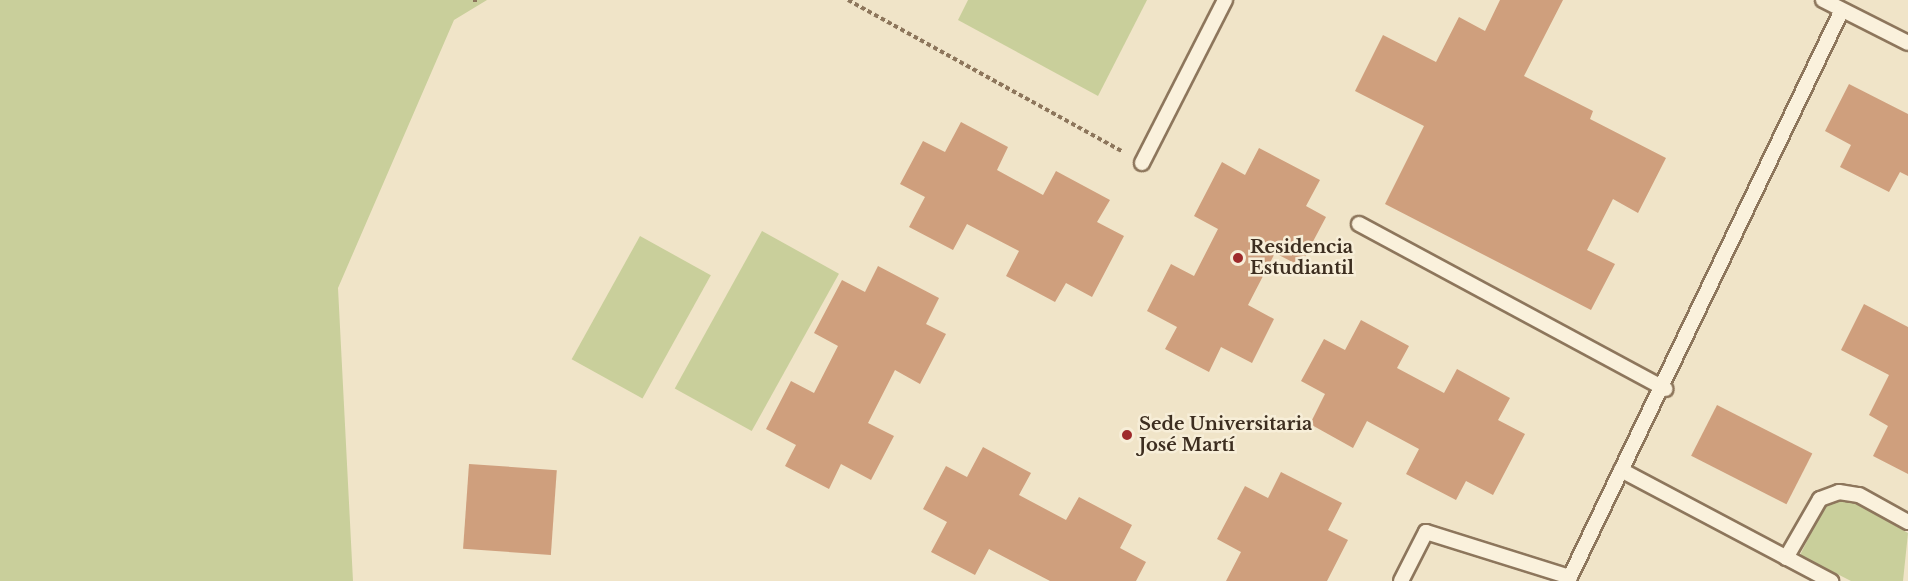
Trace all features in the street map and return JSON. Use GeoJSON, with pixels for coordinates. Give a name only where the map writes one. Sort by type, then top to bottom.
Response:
{"type":"FeatureCollection","features":[{"type":"Feature","properties":{"kind":"lane"},"geometry":{"type":"LineString","coordinates":[[1142,163],[1225,0]]}},
{"type":"Feature","properties":{"kind":"lane"},"geometry":{"type":"LineString","coordinates":[[1823,0],[1908,43]]}},
{"type":"Feature","properties":{"kind":"lane"},"geometry":{"type":"LineString","coordinates":[[1401,581],[1426,532],[1569,579],[1665,388],[1842,10]]}},
{"type":"Feature","properties":{"kind":"lane"},"geometry":{"type":"LineString","coordinates":[[1359,225],[1665,388]]}},
{"type":"Feature","properties":{"kind":"lane"},"geometry":{"type":"LineString","coordinates":[[1622,471],[1831,581]]}},
{"type":"Feature","properties":{"kind":"lane"},"geometry":{"type":"LineString","coordinates":[[1786,558],[1820,499],[1839,492],[1859,495],[1908,522]]}},
{"type":"Feature","properties":{"kind":"path"},"geometry":{"type":"LineString","coordinates":[[473,0],[480,0]]}},
{"type":"Feature","properties":{"kind":"path"},"geometry":{"type":"LineString","coordinates":[[848,0],[1142,163]]}},
{"type":"Feature","properties":{"kind":"green space"},"geometry":{"type":"Polygon","coordinates":[[[0,0],[487,0],[454,20],[338,288],[353,581],[0,581],[0,0]]]}},
{"type":"Feature","properties":{"kind":"green space"},"geometry":{"type":"Polygon","coordinates":[[[968,0],[1147,0],[1098,96],[958,20],[968,0]]]}},
{"type":"Feature","properties":{"kind":"green space"},"geometry":{"type":"Polygon","coordinates":[[[762,231],[839,274],[752,431],[675,388],[762,231]]]}},
{"type":"Feature","properties":{"kind":"green space"},"geometry":{"type":"Polygon","coordinates":[[[640,236],[711,275],[642,399],[572,359],[640,236]]]}},
{"type":"Feature","properties":{"kind":"green space"},"geometry":{"type":"Polygon","coordinates":[[[1836,501],[1856,503],[1908,533],[1903,581],[1851,581],[1800,555],[1825,505],[1836,501]]]}},
{"type":"Feature","properties":{"kind":"building"},"geometry":{"type":"Polygon","coordinates":[[[1500,0],[1563,0],[1524,76],[1593,111],[1590,119],[1666,158],[1638,213],[1613,199],[1587,250],[1615,264],[1591,310],[1385,204],[1424,126],[1355,91],[1383,35],[1436,62],[1459,17],[1485,31],[1500,0]]]}},
{"type":"Feature","properties":{"kind":"building"},"geometry":{"type":"Polygon","coordinates":[[[1849,84],[1908,114],[1908,176],[1900,172],[1889,192],[1840,167],[1851,145],[1825,131],[1849,84]]]}},
{"type":"Feature","properties":{"kind":"building"},"geometry":{"type":"Polygon","coordinates":[[[961,122],[1008,147],[997,170],[1043,195],[1056,171],[1110,200],[1097,222],[1124,236],[1092,297],[1066,283],[1055,302],[1006,276],[1019,251],[967,224],[953,250],[909,227],[925,197],[900,184],[923,141],[945,152],[961,122]]]}},
{"type":"Feature","properties":{"kind":"building","name":"Residencia Estudiantil"},"geometry":{"type":"Polygon","coordinates":[[[1259,148],[1320,180],[1306,206],[1326,217],[1300,266],[1275,253],[1248,305],[1274,319],[1252,363],[1221,347],[1209,372],[1165,349],[1177,327],[1147,311],[1171,264],[1194,276],[1218,229],[1194,216],[1222,162],[1245,175],[1259,148]]]}},
{"type":"Feature","properties":{"kind":"building"},"geometry":{"type":"Polygon","coordinates":[[[878,266],[939,298],[926,324],[946,334],[920,384],[895,370],[868,423],[894,436],[871,480],[841,464],[829,489],[785,466],[796,445],[766,429],[791,381],[814,393],[838,346],[814,333],[842,280],[865,292],[878,266]]]}},
{"type":"Feature","properties":{"kind":"building"},"geometry":{"type":"Polygon","coordinates":[[[1864,304],[1908,327],[1908,474],[1873,456],[1888,426],[1869,415],[1889,375],[1841,350],[1864,304]]]}},
{"type":"Feature","properties":{"kind":"building","name":"Residencia Estudiantil"},"geometry":{"type":"Polygon","coordinates":[[[1361,320],[1409,346],[1397,368],[1444,393],[1457,369],[1510,398],[1498,420],[1525,434],[1493,495],[1466,481],[1456,500],[1406,474],[1419,449],[1367,421],[1353,448],[1310,424],[1325,394],[1301,381],[1324,339],[1345,350],[1361,320]]]}},
{"type":"Feature","properties":{"kind":"building"},"geometry":{"type":"Polygon","coordinates":[[[1717,405],[1812,454],[1786,504],[1691,456],[1717,405]]]}},
{"type":"Feature","properties":{"kind":"building"},"geometry":{"type":"Polygon","coordinates":[[[983,447],[1031,473],[1019,495],[1066,520],[1079,497],[1132,525],[1120,548],[1146,562],[1136,581],[1050,581],[989,549],[975,575],[931,552],[947,522],[923,509],[946,466],[967,477],[983,447]]]}},
{"type":"Feature","properties":{"kind":"building"},"geometry":{"type":"Polygon","coordinates":[[[469,464],[557,470],[551,555],[463,549],[469,464]]]}},
{"type":"Feature","properties":{"kind":"building"},"geometry":{"type":"Polygon","coordinates":[[[1281,472],[1342,503],[1328,530],[1348,540],[1327,581],[1226,581],[1241,552],[1217,539],[1245,486],[1268,498],[1281,472]]]}},
{"type":"Feature","properties":{"kind":"place","name":"Residencia Estudiantil"},"geometry":{"type":"Point","coordinates":[1238,258]}},
{"type":"Feature","properties":{"kind":"place","name":"Sede Universitaria José Martí"},"geometry":{"type":"Point","coordinates":[1127,435]}}]}
